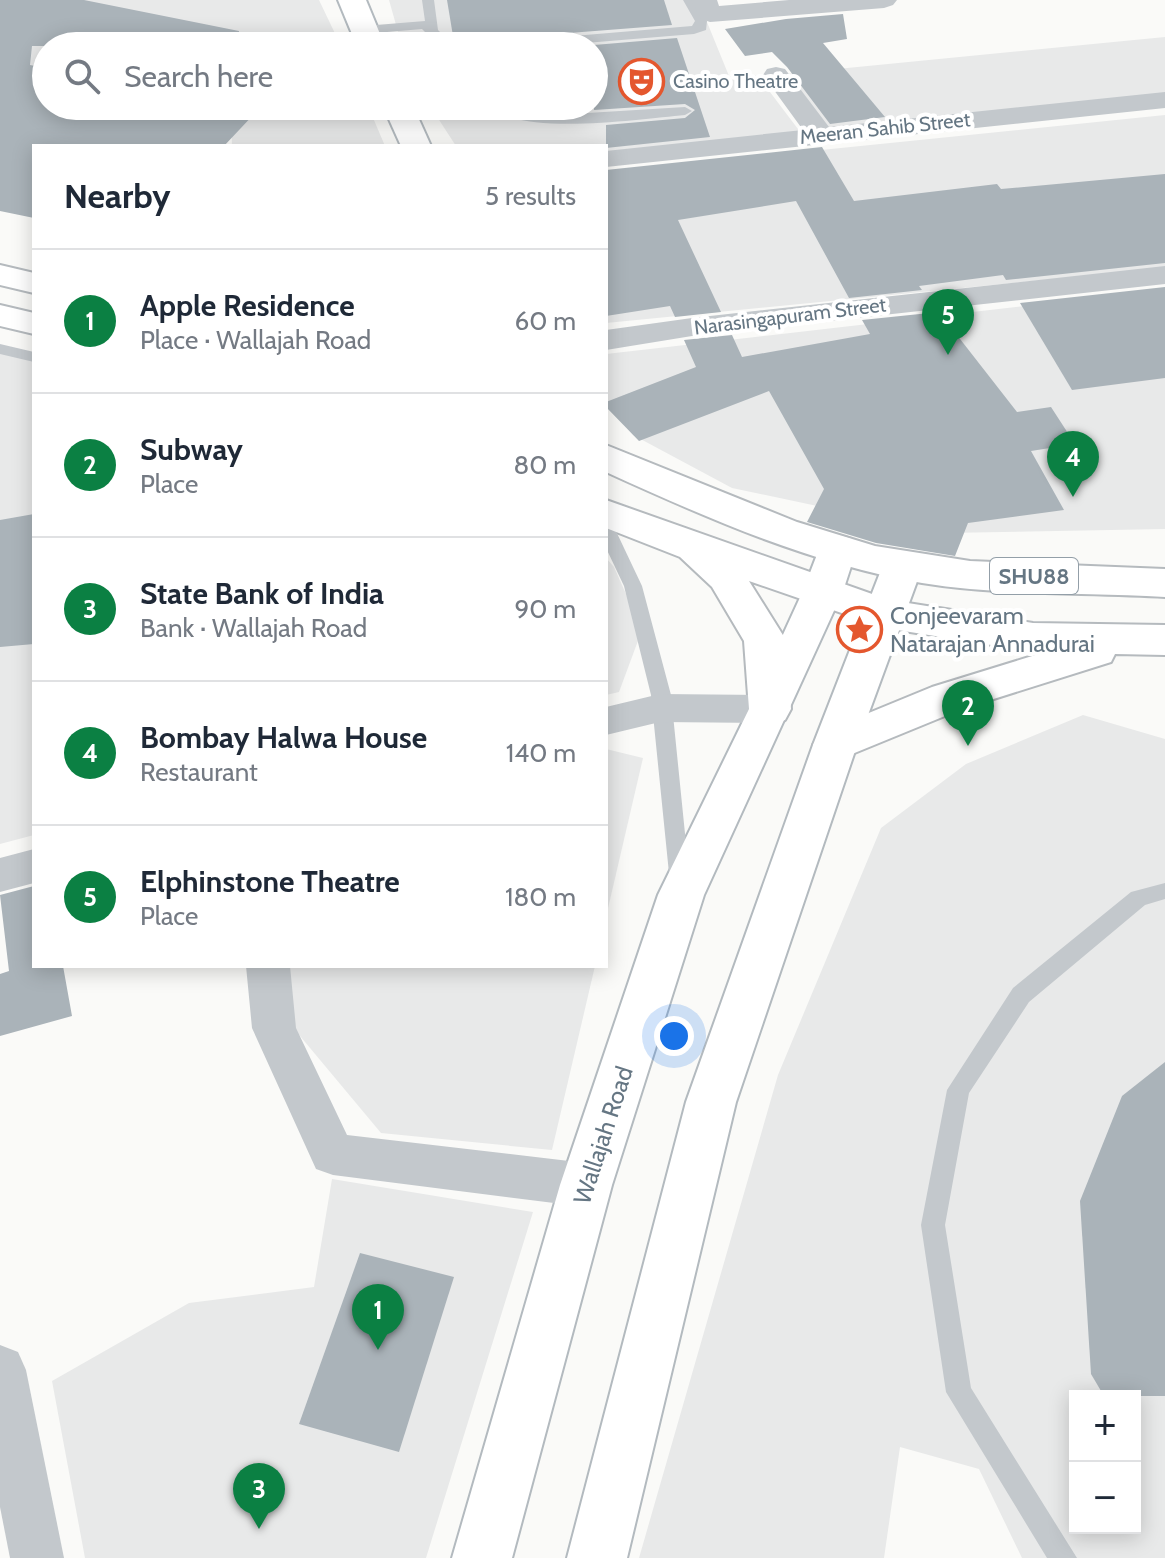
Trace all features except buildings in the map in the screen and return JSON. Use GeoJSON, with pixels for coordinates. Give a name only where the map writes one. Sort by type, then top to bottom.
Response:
{"type":"FeatureCollection","features":[{"type":"Feature","properties":{"kind":"main road"},"geometry":{"type":"LineString","coordinates":[[352,0],[365,32]]}},
{"type":"Feature","properties":{"kind":"main road"},"geometry":{"type":"LineString","coordinates":[[404,120],[415,144]]}},
{"type":"Feature","properties":{"kind":"main road"},"geometry":{"type":"LineString","coordinates":[[0,275],[32,283]]}},
{"type":"Feature","properties":{"kind":"main road"},"geometry":{"type":"LineString","coordinates":[[0,315],[32,323]]}},
{"type":"Feature","properties":{"kind":"main road","name":"SHU88"},"geometry":{"type":"LineString","coordinates":[[608,458],[770,530],[903,565],[969,575],[1084,577],[1165,583]]}},
{"type":"Feature","properties":{"kind":"main road"},"geometry":{"type":"LineString","coordinates":[[608,514],[885,614],[1033,638],[1151,639]]}},
{"type":"Feature","properties":{"kind":"main road"},"geometry":{"type":"LineString","coordinates":[[690,546],[726,577],[765,640],[770,709]]}},
{"type":"Feature","properties":{"kind":"main road","name":"Wallajah Road"},"geometry":{"type":"LineString","coordinates":[[482,1558],[586,1185],[681,895],[770,709],[823,591],[837,548]]}},
{"type":"Feature","properties":{"kind":"main road"},"geometry":{"type":"LineString","coordinates":[[597,1558],[711,1102],[835,745],[903,565]]}},
{"type":"Feature","properties":{"kind":"main road"},"geometry":{"type":"LineString","coordinates":[[835,745],[947,698],[1151,639]]}},
{"type":"Feature","properties":{"kind":"street"},"geometry":{"type":"LineString","coordinates":[[704,0],[710,14],[884,0]]}},
{"type":"Feature","properties":{"kind":"street"},"geometry":{"type":"LineString","coordinates":[[776,75],[821,135]]}},
{"type":"Feature","properties":{"kind":"street","name":"Meeran Sahib Street"},"geometry":{"type":"LineString","coordinates":[[608,159],[1165,100]]}},
{"type":"Feature","properties":{"kind":"street","name":"Narasingapuram Street"},"geometry":{"type":"LineString","coordinates":[[608,340],[692,327],[1165,275]]}},
{"type":"Feature","properties":{"kind":"street"},"geometry":{"type":"LineString","coordinates":[[608,721],[660,708],[770,709]]}},
{"type":"Feature","properties":{"kind":"street"},"geometry":{"type":"LineString","coordinates":[[0,875],[32,867]]}},
{"type":"Feature","properties":{"kind":"street"},"geometry":{"type":"LineString","coordinates":[[268,968],[274,1028],[333,1154],[586,1185]]}},
{"type":"Feature","properties":{"kind":"street"},"geometry":{"type":"LineString","coordinates":[[0,1370],[37,1558]]}},
{"type":"Feature","properties":{"kind":"lane"},"geometry":{"type":"LineString","coordinates":[[428,0],[434,32]]}},
{"type":"Feature","properties":{"kind":"lane"},"geometry":{"type":"LineString","coordinates":[[608,37],[701,27],[701,21],[689,0]]}},
{"type":"Feature","properties":{"kind":"lane"},"geometry":{"type":"LineString","coordinates":[[390,32],[416,25],[432,29]]}},
{"type":"Feature","properties":{"kind":"lane"},"geometry":{"type":"LineString","coordinates":[[608,116],[685,111]]}},
{"type":"Feature","properties":{"kind":"lane"},"geometry":{"type":"LineString","coordinates":[[0,349],[32,357]]}},
{"type":"Feature","properties":{"kind":"lane"},"geometry":{"type":"LineString","coordinates":[[608,533],[633,586],[661,695],[681,895]]}},
{"type":"Feature","properties":{"kind":"lane"},"geometry":{"type":"LineString","coordinates":[[1063,1558],[959,1392],[933,1225],[958,1090],[1021,995],[1138,898],[1165,891]]}},
{"type":"Feature","properties":{"kind":"shaded area"},"geometry":{"type":"Polygon","coordinates":[[[0,0],[319,0],[334,32],[32,32],[32,78],[0,72],[0,0]]]}},
{"type":"Feature","properties":{"kind":"shaded area"},"geometry":{"type":"Polygon","coordinates":[[[389,0],[698,0],[729,76],[757,75],[801,133],[608,154],[608,144],[455,144],[439,120],[608,120],[608,32],[398,32],[389,0]]]}},
{"type":"Feature","properties":{"kind":"shaded area"},"geometry":{"type":"Polygon","coordinates":[[[1165,37],[1165,96],[827,129],[786,74],[1165,37]]]}},
{"type":"Feature","properties":{"kind":"shaded area"},"geometry":{"type":"Polygon","coordinates":[[[1165,115],[1165,268],[608,323],[608,172],[1165,115]]]}},
{"type":"Feature","properties":{"kind":"shaded area"},"geometry":{"type":"Polygon","coordinates":[[[231,120],[374,120],[384,144],[232,144],[231,120]]]}},
{"type":"Feature","properties":{"kind":"shaded area"},"geometry":{"type":"Polygon","coordinates":[[[1165,290],[1165,529],[945,533],[732,488],[633,435],[608,405],[608,354],[1165,290]]]}},
{"type":"Feature","properties":{"kind":"shaded area"},"geometry":{"type":"Polygon","coordinates":[[[0,349],[32,358],[32,836],[0,844],[0,349]]]}},
{"type":"Feature","properties":{"kind":"shaded area"},"geometry":{"type":"Polygon","coordinates":[[[608,560],[614,567],[642,630],[619,692],[608,695],[608,560]]]}},
{"type":"Feature","properties":{"kind":"shaded area"},"geometry":{"type":"Polygon","coordinates":[[[1083,715],[1165,739],[1165,1558],[1022,1558],[979,1469],[900,1447],[884,1558],[639,1558],[778,1075],[881,828],[966,764],[1083,715]]]}},
{"type":"Feature","properties":{"kind":"shaded area"},"geometry":{"type":"Polygon","coordinates":[[[608,749],[643,758],[608,908],[608,749]]]}},
{"type":"Feature","properties":{"kind":"shaded area"},"geometry":{"type":"Polygon","coordinates":[[[284,968],[595,968],[552,1150],[381,1133],[290,1024],[284,968]]]}},
{"type":"Feature","properties":{"kind":"shaded area"},"geometry":{"type":"Polygon","coordinates":[[[332,1179],[533,1212],[426,1558],[85,1558],[52,1381],[189,1303],[314,1287],[332,1179]]]}},
{"type":"Feature","properties":{"kind":"place","name":"Casino Theatre"},"geometry":{"type":"Point","coordinates":[642,81]}},
{"type":"Feature","properties":{"kind":"place","name":"Elphinstone Theatre"},"geometry":{"type":"Point","coordinates":[948,355]}},
{"type":"Feature","properties":{"kind":"place","name":"Bombay Halwa House"},"geometry":{"type":"Point","coordinates":[1073,497]}},
{"type":"Feature","properties":{"kind":"place","name":"Conjeevaram Natarajan Annadurai"},"geometry":{"type":"Point","coordinates":[859,629]}},
{"type":"Feature","properties":{"kind":"place","name":"Subway"},"geometry":{"type":"Point","coordinates":[968,746]}},
{"type":"Feature","properties":{"kind":"place","name":"Apple Residence"},"geometry":{"type":"Point","coordinates":[378,1350]}},
{"type":"Feature","properties":{"kind":"place","name":"State Bank of India"},"geometry":{"type":"Point","coordinates":[259,1529]}}]}
